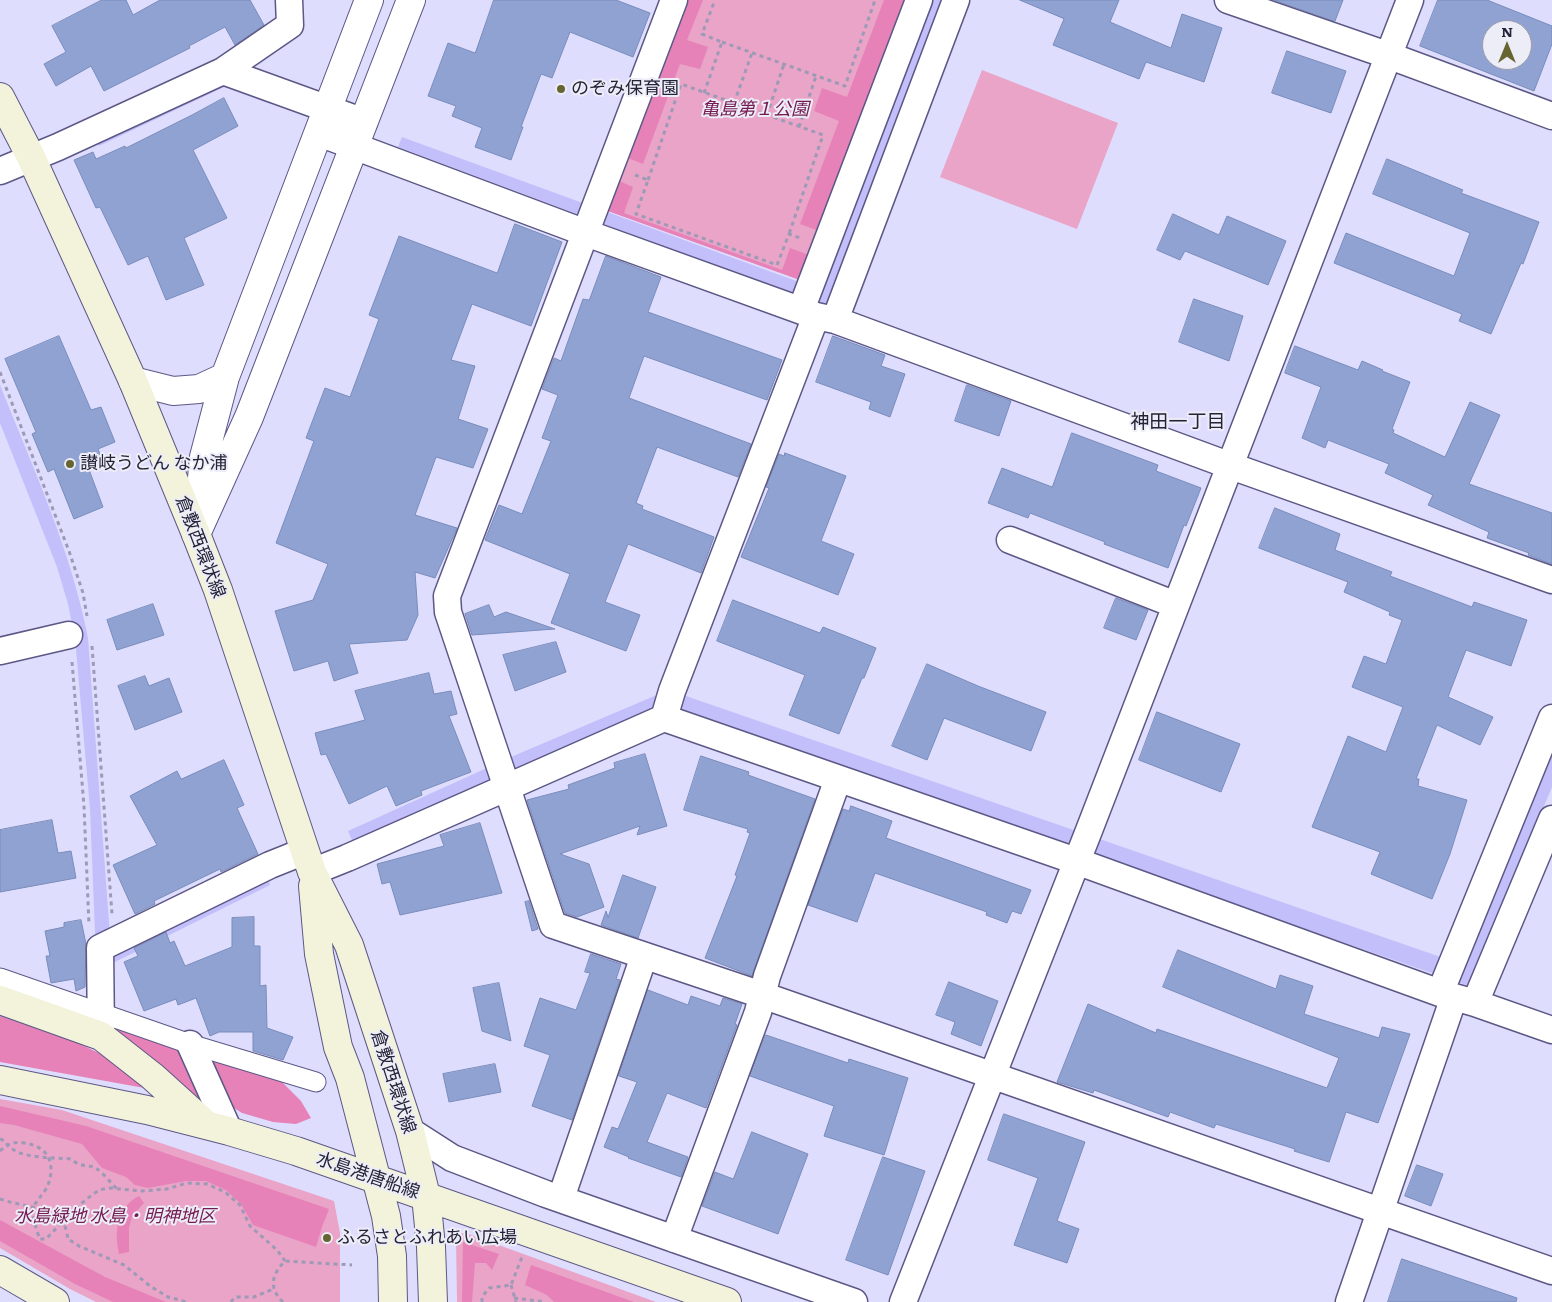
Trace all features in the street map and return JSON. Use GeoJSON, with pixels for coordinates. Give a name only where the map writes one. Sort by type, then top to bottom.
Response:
{"type":"FeatureCollection","features":[{"type":"Feature","properties":{"kind":"main road","name":"倉敷西環状線"},"geometry":{"type":"LineString","coordinates":[[0,97],[31,157],[133,381],[196,534],[218,590],[308,862],[348,944],[410,1131],[426,1196],[432,1247],[433,1302]]}},
{"type":"Feature","properties":{"kind":"main road","name":"倉敷西環状線"},"geometry":{"type":"LineString","coordinates":[[308,862],[319,954],[338,1047],[350,1078],[386,1216],[392,1256],[394,1302]]}},
{"type":"Feature","properties":{"kind":"main road"},"geometry":{"type":"LineString","coordinates":[[0,1000],[101,1025],[152,1076],[218,1128]]}},
{"type":"Feature","properties":{"kind":"main road","name":"水島港唐船線"},"geometry":{"type":"LineString","coordinates":[[0,1080],[138,1108],[218,1128],[296,1151],[727,1302]]}},
{"type":"Feature","properties":{"kind":"main road"},"geometry":{"type":"LineString","coordinates":[[0,1270],[55,1302]]}},
{"type":"Feature","properties":{"kind":"street"},"geometry":{"type":"LineString","coordinates":[[0,170],[223,71],[290,26],[289,0]]}},
{"type":"Feature","properties":{"kind":"street"},"geometry":{"type":"LineString","coordinates":[[196,534],[204,457],[225,377],[369,0]]}},
{"type":"Feature","properties":{"kind":"street"},"geometry":{"type":"LineString","coordinates":[[196,534],[249,418],[411,0]]}},
{"type":"Feature","properties":{"kind":"street"},"geometry":{"type":"LineString","coordinates":[[674,0],[447,596],[448,612],[553,925],[1552,1271]]}},
{"type":"Feature","properties":{"kind":"street"},"geometry":{"type":"LineString","coordinates":[[813,306],[824,248],[918,0]]}},
{"type":"Feature","properties":{"kind":"street"},"geometry":{"type":"LineString","coordinates":[[667,707],[813,306],[956,0]]}},
{"type":"Feature","properties":{"kind":"street"},"geometry":{"type":"LineString","coordinates":[[1228,0],[1390,56],[1552,116]]}},
{"type":"Feature","properties":{"kind":"street"},"geometry":{"type":"LineString","coordinates":[[903,1302],[1231,466],[1410,0]]}},
{"type":"Feature","properties":{"kind":"street"},"geometry":{"type":"LineString","coordinates":[[223,71],[323,121],[591,220],[1231,466],[1552,580]]}},
{"type":"Feature","properties":{"kind":"street"},"geometry":{"type":"LineString","coordinates":[[133,381],[173,391],[199,389],[225,377]]}},
{"type":"Feature","properties":{"kind":"street"},"geometry":{"type":"LineString","coordinates":[[1010,540],[1176,605]]}},
{"type":"Feature","properties":{"kind":"street"},"geometry":{"type":"LineString","coordinates":[[0,650],[69,635]]}},
{"type":"Feature","properties":{"kind":"street"},"geometry":{"type":"LineString","coordinates":[[101,1025],[106,945],[270,865],[348,858],[502,776],[667,707],[838,779],[1081,849],[1454,986],[1552,1030]]}},
{"type":"Feature","properties":{"kind":"street"},"geometry":{"type":"LineString","coordinates":[[1349,1302],[1454,986],[1552,718]]}},
{"type":"Feature","properties":{"kind":"street"},"geometry":{"type":"LineString","coordinates":[[674,1238],[758,1012],[767,976],[838,779]]}},
{"type":"Feature","properties":{"kind":"street"},"geometry":{"type":"LineString","coordinates":[[1454,986],[1552,819]]}},
{"type":"Feature","properties":{"kind":"street"},"geometry":{"type":"LineString","coordinates":[[561,1198],[644,956]]}},
{"type":"Feature","properties":{"kind":"street"},"geometry":{"type":"LineString","coordinates":[[0,978],[101,1025],[190,1044],[316,1082]]}},
{"type":"Feature","properties":{"kind":"street"},"geometry":{"type":"LineString","coordinates":[[190,1044],[218,1128]]}},
{"type":"Feature","properties":{"kind":"street"},"geometry":{"type":"LineString","coordinates":[[410,1131],[452,1158],[854,1302]]}},
{"type":"Feature","properties":{"kind":"path"},"geometry":{"type":"LineString","coordinates":[[715,0],[702,34],[844,86],[875,0]]}},
{"type":"Feature","properties":{"kind":"path"},"geometry":{"type":"LineString","coordinates":[[704,92],[722,42]]}},
{"type":"Feature","properties":{"kind":"path"},"geometry":{"type":"LineString","coordinates":[[734,103],[752,53]]}},
{"type":"Feature","properties":{"kind":"path"},"geometry":{"type":"LineString","coordinates":[[767,115],[784,64]]}},
{"type":"Feature","properties":{"kind":"path"},"geometry":{"type":"LineString","coordinates":[[799,127],[816,76]]}},
{"type":"Feature","properties":{"kind":"path"},"geometry":{"type":"LineString","coordinates":[[681,84],[704,92],[823,135],[777,265],[636,214],[681,84]]}},
{"type":"Feature","properties":{"kind":"path"},"geometry":{"type":"LineString","coordinates":[[611,166],[648,180]]}},
{"type":"Feature","properties":{"kind":"path"},"geometry":{"type":"LineString","coordinates":[[789,234],[824,248]]}},
{"type":"Feature","properties":{"kind":"path"},"geometry":{"type":"LineString","coordinates":[[69,635],[84,806],[90,939],[106,945]]}},
{"type":"Feature","properties":{"kind":"path"},"geometry":{"type":"LineString","coordinates":[[0,1139],[5,1140],[7,1144],[18,1152],[48,1158],[71,1159],[82,1166],[96,1168],[118,1189]]}},
{"type":"Feature","properties":{"kind":"path"},"geometry":{"type":"LineString","coordinates":[[0,1151],[7,1144],[22,1142],[38,1146],[45,1151],[50,1172],[48,1185],[33,1208],[36,1232],[40,1238],[46,1238],[80,1204],[99,1190],[109,1188],[142,1192],[167,1189],[187,1183],[206,1184],[225,1192],[240,1205],[250,1226],[277,1250],[285,1261]]}},
{"type":"Feature","properties":{"kind":"path"},"geometry":{"type":"LineString","coordinates":[[0,1199],[48,1211],[63,1222],[68,1238],[74,1242],[124,1265],[150,1286],[168,1297],[187,1302]]}},
{"type":"Feature","properties":{"kind":"path"},"geometry":{"type":"LineString","coordinates":[[523,1257],[511,1285],[515,1300],[545,1302]]}},
{"type":"Feature","properties":{"kind":"path"},"geometry":{"type":"LineString","coordinates":[[283,1302],[276,1296],[273,1290],[276,1270],[285,1261],[352,1265]]}},
{"type":"Feature","properties":{"kind":"path"},"geometry":{"type":"LineString","coordinates":[[482,1302],[482,1297],[489,1288],[511,1285]]}},
{"type":"Feature","properties":{"kind":"path"},"geometry":{"type":"LineString","coordinates":[[231,1302],[235,1297],[254,1297],[273,1290]]}},
{"type":"Feature","properties":{"kind":"green space","name":"亀島第１公園"},"geometry":{"type":"Polygon","coordinates":[[[687,0],[907,0],[800,280],[608,211],[687,0]]]}},
{"type":"Feature","properties":{"kind":"green space"},"geometry":{"type":"Polygon","coordinates":[[[982,70],[1118,123],[1077,229],[940,177],[982,70]]]}},
{"type":"Feature","properties":{"kind":"green space","name":"水島緑地 水島・明神地区"},"geometry":{"type":"Polygon","coordinates":[[[0,1099],[62,1110],[334,1201],[340,1233],[340,1302],[96,1302],[0,1248],[0,1099]]]}},
{"type":"Feature","properties":{"kind":"green space"},"geometry":{"type":"Polygon","coordinates":[[[463,1233],[656,1302],[457,1302],[456,1238],[463,1233]]]}},
{"type":"Feature","properties":{"kind":"shaded area"},"geometry":{"type":"Polygon","coordinates":[[[687,0],[703,0],[687,40],[708,47],[700,69],[680,64],[643,164],[628,158],[687,0]]]}},
{"type":"Feature","properties":{"kind":"shaded area"},"geometry":{"type":"Polygon","coordinates":[[[884,0],[907,0],[819,231],[800,224],[839,121],[814,111],[822,88],[847,97],[884,0]]]}},
{"type":"Feature","properties":{"kind":"shaded area"},"geometry":{"type":"Polygon","coordinates":[[[930,0],[944,0],[828,308],[398,147],[402,137],[799,282],[930,0]]]}},
{"type":"Feature","properties":{"kind":"shaded area"},"geometry":{"type":"Polygon","coordinates":[[[223,76],[275,94],[271,104],[224,87],[99,146],[94,136],[223,76]]]}},
{"type":"Feature","properties":{"kind":"shaded area"},"geometry":{"type":"Polygon","coordinates":[[[619,181],[633,187],[624,213],[782,270],[790,248],[809,255],[800,280],[608,211],[619,181]]]}},
{"type":"Feature","properties":{"kind":"shaded area"},"geometry":{"type":"Polygon","coordinates":[[[0,385],[38,478],[61,541],[81,605],[88,638],[110,936],[267,875],[270,885],[109,965],[95,933],[90,809],[75,638],[68,604],[57,567],[0,423],[0,385]]]}},
{"type":"Feature","properties":{"kind":"shaded area"},"geometry":{"type":"Polygon","coordinates":[[[659,694],[686,696],[1461,964],[1552,749],[1552,787],[1469,986],[681,712],[354,845],[348,831],[511,757],[659,694]]]}},
{"type":"Feature","properties":{"kind":"shaded area"},"geometry":{"type":"Polygon","coordinates":[[[0,1016],[78,1043],[105,1056],[150,1089],[0,1062],[0,1016]]]}},
{"type":"Feature","properties":{"kind":"shaded area"},"geometry":{"type":"Polygon","coordinates":[[[115,1025],[181,1047],[202,1101],[191,1097],[116,1034],[115,1025]]]}},
{"type":"Feature","properties":{"kind":"shaded area"},"geometry":{"type":"Polygon","coordinates":[[[204,1057],[279,1079],[301,1101],[311,1118],[296,1124],[273,1122],[242,1113],[226,1103],[204,1057]]]}},
{"type":"Feature","properties":{"kind":"shaded area"},"geometry":{"type":"Polygon","coordinates":[[[0,1106],[86,1126],[329,1209],[316,1247],[253,1225],[241,1204],[226,1190],[206,1181],[186,1181],[148,1188],[135,1185],[126,1177],[102,1168],[82,1144],[14,1125],[0,1123],[0,1106]]]}},
{"type":"Feature","properties":{"kind":"shaded area"},"geometry":{"type":"Polygon","coordinates":[[[139,1196],[144,1203],[132,1216],[129,1228],[129,1252],[119,1254],[117,1228],[119,1220],[126,1206],[139,1196]]]}},
{"type":"Feature","properties":{"kind":"shaded area"},"geometry":{"type":"Polygon","coordinates":[[[0,1220],[105,1277],[166,1302],[113,1302],[75,1284],[0,1241],[0,1220]]]}},
{"type":"Feature","properties":{"kind":"shaded area"},"geometry":{"type":"Polygon","coordinates":[[[463,1242],[499,1254],[492,1270],[486,1263],[475,1263],[472,1302],[462,1302],[463,1242]]]}},
{"type":"Feature","properties":{"kind":"shaded area"},"geometry":{"type":"Polygon","coordinates":[[[531,1265],[634,1302],[554,1302],[547,1295],[525,1285],[531,1265]]]}},
{"type":"Feature","properties":{"kind":"building"},"geometry":{"type":"Polygon","coordinates":[[[102,0],[126,0],[133,15],[160,0],[250,0],[264,25],[235,45],[225,27],[189,46],[190,48],[104,91],[91,66],[56,86],[44,64],[66,52],[52,26],[102,0]]]}},
{"type":"Feature","properties":{"kind":"building"},"geometry":{"type":"Polygon","coordinates":[[[494,0],[616,0],[650,13],[633,57],[570,32],[552,78],[541,74],[511,160],[475,147],[482,128],[452,116],[456,106],[428,96],[448,43],[475,53],[494,0]]]}},
{"type":"Feature","properties":{"kind":"building"},"geometry":{"type":"Polygon","coordinates":[[[1020,0],[1119,0],[1110,22],[1171,48],[1182,14],[1222,28],[1204,82],[1146,62],[1139,79],[1053,45],[1064,19],[1020,0]]]}},
{"type":"Feature","properties":{"kind":"building"},"geometry":{"type":"Polygon","coordinates":[[[1274,0],[1343,0],[1335,21],[1274,0]]]}},
{"type":"Feature","properties":{"kind":"building"},"geometry":{"type":"Polygon","coordinates":[[[1438,0],[1487,0],[1552,26],[1552,44],[1534,91],[1420,46],[1438,0]]]}},
{"type":"Feature","properties":{"kind":"building"},"geometry":{"type":"Polygon","coordinates":[[[1287,51],[1346,71],[1331,113],[1272,93],[1287,51]]]}},
{"type":"Feature","properties":{"kind":"building"},"geometry":{"type":"Polygon","coordinates":[[[224,98],[238,126],[193,150],[227,218],[184,238],[204,285],[166,300],[148,256],[128,265],[100,207],[96,208],[74,160],[93,152],[96,159],[125,146],[126,148],[224,98]]]}},
{"type":"Feature","properties":{"kind":"building"},"geometry":{"type":"Polygon","coordinates":[[[1387,159],[1463,190],[1461,193],[1539,222],[1523,264],[1521,263],[1491,334],[1459,321],[1462,314],[1334,263],[1346,233],[1454,276],[1470,233],[1373,194],[1387,159]]]}},
{"type":"Feature","properties":{"kind":"building"},"geometry":{"type":"Polygon","coordinates":[[[1173,214],[1219,235],[1227,216],[1286,241],[1268,285],[1185,251],[1180,260],[1157,250],[1173,214]]]}},
{"type":"Feature","properties":{"kind":"building"},"geometry":{"type":"Polygon","coordinates":[[[515,224],[562,242],[531,326],[472,304],[451,360],[475,366],[458,419],[488,429],[473,468],[436,457],[415,515],[457,528],[435,578],[415,572],[418,615],[407,640],[349,644],[358,673],[334,681],[328,661],[294,671],[275,611],[313,600],[328,564],[276,543],[314,441],[306,438],[325,388],[350,397],[379,319],[369,315],[399,236],[497,273],[515,224]]]}},
{"type":"Feature","properties":{"kind":"building"},"geometry":{"type":"Polygon","coordinates":[[[606,256],[661,277],[648,312],[782,360],[767,400],[644,356],[629,398],[751,444],[738,477],[657,447],[636,503],[643,506],[642,509],[714,537],[701,573],[628,544],[605,602],[640,615],[626,651],[551,623],[570,574],[485,540],[499,505],[522,514],[551,441],[542,438],[558,395],[542,389],[554,358],[561,361],[583,299],[589,300],[606,256]]]}},
{"type":"Feature","properties":{"kind":"building"},"geometry":{"type":"Polygon","coordinates":[[[1194,299],[1243,316],[1229,361],[1179,342],[1194,299]]]}},
{"type":"Feature","properties":{"kind":"building"},"geometry":{"type":"Polygon","coordinates":[[[59,336],[91,410],[101,407],[115,442],[98,449],[103,461],[88,467],[103,507],[74,519],[54,469],[48,472],[32,434],[36,432],[5,359],[59,336]]]}},
{"type":"Feature","properties":{"kind":"building"},"geometry":{"type":"Polygon","coordinates":[[[833,336],[885,355],[881,366],[905,374],[890,417],[869,409],[871,402],[816,382],[833,336]]]}},
{"type":"Feature","properties":{"kind":"building"},"geometry":{"type":"Polygon","coordinates":[[[1295,346],[1358,370],[1362,361],[1410,382],[1392,429],[1394,430],[1393,433],[1445,457],[1470,402],[1500,415],[1469,484],[1552,513],[1552,564],[1528,555],[1529,553],[1487,538],[1489,532],[1428,505],[1433,495],[1385,473],[1389,464],[1328,440],[1325,448],[1302,438],[1321,387],[1285,373],[1295,346]]]}},
{"type":"Feature","properties":{"kind":"building"},"geometry":{"type":"Polygon","coordinates":[[[967,385],[1011,401],[999,436],[955,421],[967,385]]]}},
{"type":"Feature","properties":{"kind":"building"},"geometry":{"type":"Polygon","coordinates":[[[1072,433],[1158,465],[1156,471],[1201,488],[1186,526],[1184,525],[1168,568],[1030,513],[1028,518],[988,503],[1002,468],[1052,487],[1072,433]]]}},
{"type":"Feature","properties":{"kind":"building"},"geometry":{"type":"Polygon","coordinates":[[[785,453],[846,476],[821,541],[854,554],[838,595],[741,557],[769,488],[766,487],[779,454],[784,456],[785,453]]]}},
{"type":"Feature","properties":{"kind":"building"},"geometry":{"type":"Polygon","coordinates":[[[1275,508],[1340,534],[1335,550],[1392,572],[1390,576],[1472,607],[1474,602],[1527,620],[1511,666],[1466,650],[1448,697],[1493,717],[1480,745],[1437,725],[1416,779],[1419,779],[1418,786],[1467,800],[1450,854],[1432,899],[1371,874],[1380,852],[1312,827],[1348,736],[1386,752],[1403,707],[1352,687],[1364,656],[1386,664],[1402,620],[1389,615],[1390,612],[1344,592],[1348,582],[1259,548],[1275,508]]]}},
{"type":"Feature","properties":{"kind":"building"},"geometry":{"type":"Polygon","coordinates":[[[1116,598],[1148,610],[1136,640],[1104,628],[1116,598]]]}},
{"type":"Feature","properties":{"kind":"building"},"geometry":{"type":"Polygon","coordinates":[[[733,600],[820,633],[823,627],[876,648],[839,734],[789,715],[805,675],[717,641],[733,600]]]}},
{"type":"Feature","properties":{"kind":"building"},"geometry":{"type":"Polygon","coordinates":[[[153,604],[164,635],[117,650],[107,620],[153,604]]]}},
{"type":"Feature","properties":{"kind":"building"},"geometry":{"type":"Polygon","coordinates":[[[489,605],[494,617],[506,612],[555,629],[472,635],[465,614],[489,605]]]}},
{"type":"Feature","properties":{"kind":"building"},"geometry":{"type":"Polygon","coordinates":[[[556,642],[566,672],[515,691],[503,655],[556,642]]]}},
{"type":"Feature","properties":{"kind":"building"},"geometry":{"type":"Polygon","coordinates":[[[927,664],[1046,712],[1031,751],[944,718],[927,760],[892,746],[927,664]]]}},
{"type":"Feature","properties":{"kind":"building"},"geometry":{"type":"Polygon","coordinates":[[[429,673],[434,694],[451,691],[457,714],[449,716],[471,772],[421,791],[422,795],[396,806],[387,786],[349,804],[326,754],[321,755],[315,733],[365,720],[355,691],[429,673]]]}},
{"type":"Feature","properties":{"kind":"building"},"geometry":{"type":"Polygon","coordinates":[[[145,676],[149,686],[169,678],[182,712],[135,730],[118,686],[145,676]]]}},
{"type":"Feature","properties":{"kind":"building"},"geometry":{"type":"Polygon","coordinates":[[[1157,712],[1240,744],[1221,792],[1139,760],[1157,712]]]}},
{"type":"Feature","properties":{"kind":"building"},"geometry":{"type":"Polygon","coordinates":[[[645,754],[667,826],[637,835],[640,826],[560,854],[589,864],[604,907],[577,917],[565,913],[527,800],[569,789],[568,785],[615,768],[614,763],[645,754]]]}},
{"type":"Feature","properties":{"kind":"building"},"geometry":{"type":"Polygon","coordinates":[[[701,756],[749,772],[748,775],[815,799],[752,976],[705,958],[737,876],[735,875],[750,833],[747,832],[748,829],[684,810],[701,756]]]}},
{"type":"Feature","properties":{"kind":"building"},"geometry":{"type":"Polygon","coordinates":[[[224,760],[244,805],[237,808],[258,854],[221,872],[220,869],[154,901],[155,904],[135,914],[113,865],[157,845],[130,796],[177,771],[181,779],[224,760]]]}},
{"type":"Feature","properties":{"kind":"building"},"geometry":{"type":"Polygon","coordinates":[[[851,806],[892,821],[886,838],[1031,890],[1021,914],[1012,911],[1007,923],[986,915],[987,912],[875,873],[857,922],[808,905],[843,809],[849,811],[851,806]]]}},
{"type":"Feature","properties":{"kind":"building"},"geometry":{"type":"Polygon","coordinates":[[[52,820],[58,853],[71,851],[76,878],[0,892],[0,830],[52,820]]]}},
{"type":"Feature","properties":{"kind":"building"},"geometry":{"type":"Polygon","coordinates":[[[480,823],[502,893],[400,915],[390,882],[382,884],[377,864],[444,846],[440,835],[480,823]]]}},
{"type":"Feature","properties":{"kind":"building"},"geometry":{"type":"Polygon","coordinates":[[[623,875],[656,887],[638,938],[601,925],[606,911],[608,917],[623,875]]]}},
{"type":"Feature","properties":{"kind":"building"},"geometry":{"type":"Polygon","coordinates":[[[529,901],[538,929],[532,931],[525,902],[529,901]]]}},
{"type":"Feature","properties":{"kind":"building"},"geometry":{"type":"Polygon","coordinates":[[[254,917],[254,946],[260,946],[260,986],[266,985],[267,1028],[293,1037],[283,1060],[253,1051],[253,1032],[219,1032],[210,1036],[196,998],[178,1005],[176,999],[144,1011],[124,962],[138,956],[134,948],[166,932],[170,943],[174,941],[185,966],[232,947],[232,918],[254,917]]]}},
{"type":"Feature","properties":{"kind":"building"},"geometry":{"type":"Polygon","coordinates":[[[81,920],[86,944],[85,987],[76,991],[74,979],[51,983],[46,956],[50,956],[45,931],[64,927],[64,923],[81,920]]]}},
{"type":"Feature","properties":{"kind":"building"},"geometry":{"type":"Polygon","coordinates":[[[1178,950],[1276,989],[1280,975],[1313,986],[1304,1014],[1379,1038],[1382,1027],[1410,1034],[1378,1123],[1346,1112],[1329,1162],[1216,1124],[1214,1128],[1170,1112],[1168,1117],[1094,1090],[1093,1093],[1057,1082],[1088,1004],[1156,1033],[1157,1029],[1327,1088],[1339,1058],[1163,987],[1178,950]]]}},
{"type":"Feature","properties":{"kind":"building"},"geometry":{"type":"Polygon","coordinates":[[[591,954],[621,964],[616,979],[620,980],[572,1120],[532,1106],[550,1055],[524,1046],[540,998],[576,1010],[590,973],[585,972],[591,954]]]}},
{"type":"Feature","properties":{"kind":"building"},"geometry":{"type":"Polygon","coordinates":[[[949,982],[998,1001],[981,1046],[951,1034],[955,1022],[936,1015],[949,982]]]}},
{"type":"Feature","properties":{"kind":"building"},"geometry":{"type":"Polygon","coordinates":[[[499,983],[511,1041],[482,1031],[473,988],[499,983]]]}},
{"type":"Feature","properties":{"kind":"building"},"geometry":{"type":"Polygon","coordinates":[[[648,990],[688,1005],[691,996],[720,1006],[723,998],[742,1004],[735,1024],[737,1025],[706,1108],[667,1093],[647,1142],[688,1157],[681,1177],[628,1158],[604,1147],[612,1127],[618,1129],[637,1082],[619,1076],[648,990]]]}},
{"type":"Feature","properties":{"kind":"building"},"geometry":{"type":"Polygon","coordinates":[[[766,1035],[848,1063],[849,1059],[908,1078],[884,1155],[824,1136],[834,1106],[750,1076],[766,1035]]]}},
{"type":"Feature","properties":{"kind":"building"},"geometry":{"type":"Polygon","coordinates":[[[495,1064],[501,1092],[449,1102],[443,1074],[495,1064]]]}},
{"type":"Feature","properties":{"kind":"building"},"geometry":{"type":"Polygon","coordinates":[[[1004,1114],[1085,1142],[1057,1221],[1079,1229],[1067,1263],[1014,1245],[1038,1178],[988,1160],[1004,1114]]]}},
{"type":"Feature","properties":{"kind":"building"},"geometry":{"type":"Polygon","coordinates":[[[752,1132],[808,1154],[778,1234],[702,1206],[715,1172],[733,1179],[752,1132]]]}},
{"type":"Feature","properties":{"kind":"building"},"geometry":{"type":"Polygon","coordinates":[[[883,1157],[925,1171],[888,1275],[846,1260],[883,1157]]]}},
{"type":"Feature","properties":{"kind":"building"},"geometry":{"type":"Polygon","coordinates":[[[1417,1165],[1443,1174],[1431,1206],[1405,1196],[1417,1165]]]}},
{"type":"Feature","properties":{"kind":"building"},"geometry":{"type":"Polygon","coordinates":[[[1402,1259],[1517,1298],[1516,1302],[1388,1302],[1402,1259]]]}},
{"type":"Feature","properties":{"kind":"place","name":"のぞみ保育園"},"geometry":{"type":"Point","coordinates":[561,89]}},
{"type":"Feature","properties":{"kind":"place","name":"讃岐うどん なか浦"},"geometry":{"type":"Point","coordinates":[70,464]}},
{"type":"Feature","properties":{"kind":"place","name":"ふるさとふれあい広場"},"geometry":{"type":"Point","coordinates":[327,1238]}},
{"type":"Feature","properties":{"kind":"district","name":"神田一丁目"},"geometry":{"type":"Point","coordinates":[1178,422]}}]}
